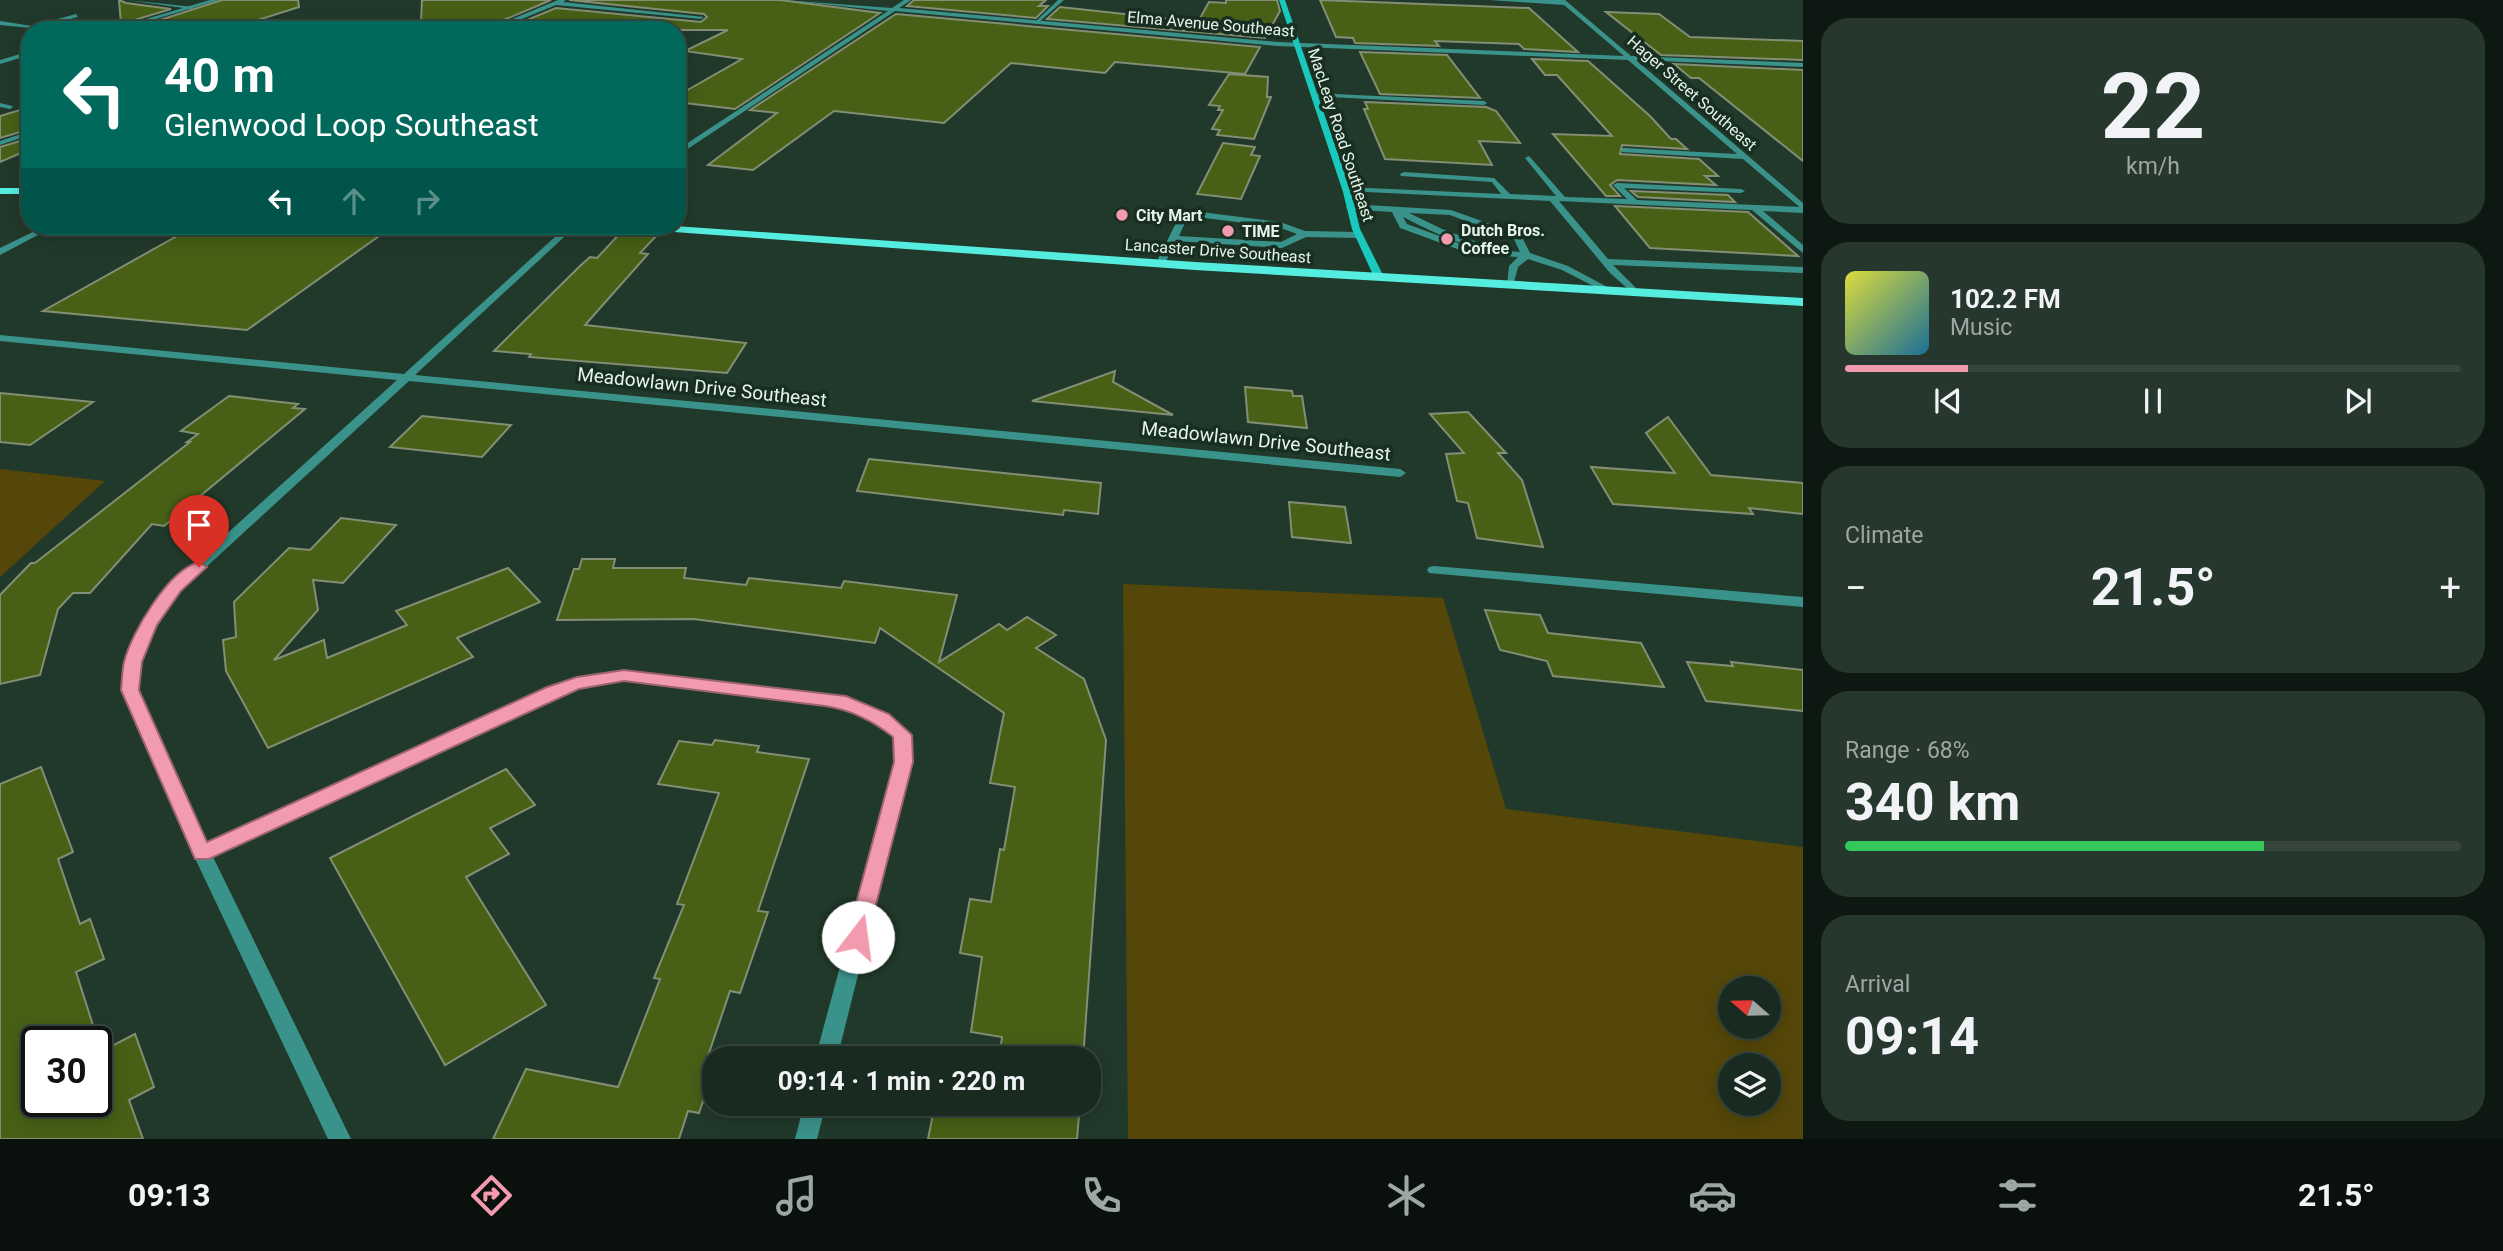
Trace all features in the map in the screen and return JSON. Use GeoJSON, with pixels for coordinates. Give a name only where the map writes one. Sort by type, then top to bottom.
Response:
{"type":"FeatureCollection","features":[{"type":"Feature","properties":{"kind":"main road"},"geometry":{"type":"LineString","coordinates":[[0,191],[21,191]]}},
{"type":"Feature","properties":{"kind":"main road","name":"Lancaster Drive Southeast"},"geometry":{"type":"LineString","coordinates":[[686,230],[1161,263],[1803,302]]}},
{"type":"Feature","properties":{"kind":"street"},"geometry":{"type":"LineString","coordinates":[[129,0],[191,7]]}},
{"type":"Feature","properties":{"kind":"street"},"geometry":{"type":"LineString","coordinates":[[143,21],[216,0]]}},
{"type":"Feature","properties":{"kind":"street"},"geometry":{"type":"LineString","coordinates":[[511,21],[564,0]]}},
{"type":"Feature","properties":{"kind":"street","name":"Elma Avenue Southeast"},"geometry":{"type":"LineString","coordinates":[[786,0],[1297,45],[1803,65]]}},
{"type":"Feature","properties":{"kind":"street"},"geometry":{"type":"LineString","coordinates":[[686,148],[908,0]]}},
{"type":"Feature","properties":{"kind":"street"},"geometry":{"type":"LineString","coordinates":[[1036,22],[1061,0]]}},
{"type":"Feature","properties":{"kind":"street","name":"MacLeay Road Southeast"},"geometry":{"type":"LineString","coordinates":[[1282,0],[1359,235],[1379,276]]}},
{"type":"Feature","properties":{"kind":"street"},"geometry":{"type":"LineString","coordinates":[[1492,0],[1564,1]]}},
{"type":"Feature","properties":{"kind":"street","name":"Hager Street Southeast"},"geometry":{"type":"LineString","coordinates":[[1564,1],[1803,209]]}},
{"type":"Feature","properties":{"kind":"street"},"geometry":{"type":"LineString","coordinates":[[556,3],[701,17]]}},
{"type":"Feature","properties":{"kind":"street"},"geometry":{"type":"LineString","coordinates":[[57,21],[76,16]]}},
{"type":"Feature","properties":{"kind":"street"},"geometry":{"type":"LineString","coordinates":[[0,23],[21,26]]}},
{"type":"Feature","properties":{"kind":"street"},"geometry":{"type":"LineString","coordinates":[[0,62],[21,56]]}},
{"type":"Feature","properties":{"kind":"street"},"geometry":{"type":"LineString","coordinates":[[1313,95],[1484,103]]}},
{"type":"Feature","properties":{"kind":"street"},"geometry":{"type":"LineString","coordinates":[[0,105],[10,107]]}},
{"type":"Feature","properties":{"kind":"street"},"geometry":{"type":"LineString","coordinates":[[0,144],[21,136]]}},
{"type":"Feature","properties":{"kind":"street"},"geometry":{"type":"LineString","coordinates":[[1625,150],[1745,157]]}},
{"type":"Feature","properties":{"kind":"street"},"geometry":{"type":"LineString","coordinates":[[1529,158],[1605,262],[1635,292]]}},
{"type":"Feature","properties":{"kind":"street"},"geometry":{"type":"LineString","coordinates":[[1404,174],[1494,180],[1507,197]]}},
{"type":"Feature","properties":{"kind":"street"},"geometry":{"type":"LineString","coordinates":[[1633,202],[1617,185],[1741,191]]}},
{"type":"Feature","properties":{"kind":"street"},"geometry":{"type":"LineString","coordinates":[[1346,189],[1803,209]]}},
{"type":"Feature","properties":{"kind":"street"},"geometry":{"type":"LineString","coordinates":[[1350,207],[1451,213],[1518,237],[1526,254]]}},
{"type":"Feature","properties":{"kind":"street"},"geometry":{"type":"LineString","coordinates":[[1755,208],[1803,250]]}},
{"type":"Feature","properties":{"kind":"street"},"geometry":{"type":"LineString","coordinates":[[1395,210],[1403,226],[1453,247],[1471,251],[1526,254],[1565,268],[1608,290]]}},
{"type":"Feature","properties":{"kind":"street"},"geometry":{"type":"LineString","coordinates":[[1161,263],[1185,212],[1280,225],[1304,234],[1359,235]]}},
{"type":"Feature","properties":{"kind":"street"},"geometry":{"type":"LineString","coordinates":[[1173,238],[1282,245],[1304,234]]}},
{"type":"Feature","properties":{"kind":"street"},"geometry":{"type":"LineString","coordinates":[[0,251],[33,235]]}},
{"type":"Feature","properties":{"kind":"street"},"geometry":{"type":"LineString","coordinates":[[340,1139],[202,854],[130,690],[133,662],[149,624],[175,588],[402,377],[562,235]]}},
{"type":"Feature","properties":{"kind":"street"},"geometry":{"type":"LineString","coordinates":[[1510,284],[1514,266],[1526,254]]}},
{"type":"Feature","properties":{"kind":"street"},"geometry":{"type":"LineString","coordinates":[[1605,262],[1803,270]]}},
{"type":"Feature","properties":{"kind":"street","name":"Meadowlawn Drive Southeast"},"geometry":{"type":"LineString","coordinates":[[0,338],[1400,473]]}},
{"type":"Feature","properties":{"kind":"street"},"geometry":{"type":"LineString","coordinates":[[1434,569],[1803,602]]}},
{"type":"Feature","properties":{"kind":"street"},"geometry":{"type":"LineString","coordinates":[[202,854],[554,691],[577,683],[624,676],[846,702],[882,718],[902,735],[903,762],[829,1046]]}},
{"type":"Feature","properties":{"kind":"street"},"geometry":{"type":"LineString","coordinates":[[806,1139],[812,1116]]}},
{"type":"Feature","properties":{"kind":"shaded area"},"geometry":{"type":"Polygon","coordinates":[[[0,469],[105,481],[0,577],[0,469]]]}},
{"type":"Feature","properties":{"kind":"shaded area"},"geometry":{"type":"Polygon","coordinates":[[[1123,584],[1443,598],[1506,809],[1803,847],[1803,1139],[1128,1139],[1123,584]]]}},
{"type":"Feature","properties":{"kind":"building"},"geometry":{"type":"Polygon","coordinates":[[[119,0],[171,9],[131,21],[121,21],[119,0]]]}},
{"type":"Feature","properties":{"kind":"building"},"geometry":{"type":"Polygon","coordinates":[[[222,0],[298,0],[299,7],[255,21],[157,21],[222,0]]]}},
{"type":"Feature","properties":{"kind":"building"},"geometry":{"type":"Polygon","coordinates":[[[422,0],[551,0],[502,21],[421,21],[422,0]]]}},
{"type":"Feature","properties":{"kind":"building"},"geometry":{"type":"Polygon","coordinates":[[[569,0],[780,0],[880,13],[735,109],[686,103],[686,91],[742,59],[686,51],[728,30],[686,30],[686,21],[525,21],[556,8],[701,22],[707,17],[704,14],[569,0]]]}},
{"type":"Feature","properties":{"kind":"building"},"geometry":{"type":"Polygon","coordinates":[[[914,0],[1046,0],[1039,6],[1048,6],[1036,18],[907,6],[914,0]]]}},
{"type":"Feature","properties":{"kind":"building"},"geometry":{"type":"Polygon","coordinates":[[[1226,0],[1277,0],[1280,11],[1265,38],[1047,19],[1060,7],[1198,22],[1209,2],[1226,3],[1226,0]]]}},
{"type":"Feature","properties":{"kind":"building"},"geometry":{"type":"Polygon","coordinates":[[[1320,0],[1529,8],[1578,52],[1524,49],[1519,44],[1435,41],[1439,46],[1355,43],[1353,38],[1336,37],[1320,0]]]}},
{"type":"Feature","properties":{"kind":"building"},"geometry":{"type":"Polygon","coordinates":[[[1606,12],[1659,14],[1690,37],[1803,41],[1803,60],[1661,55],[1606,12]]]}},
{"type":"Feature","properties":{"kind":"building"},"geometry":{"type":"Polygon","coordinates":[[[896,14],[1260,47],[1245,74],[1115,62],[1105,73],[1011,63],[944,123],[834,111],[753,170],[708,165],[777,113],[750,110],[896,14]]]}},
{"type":"Feature","properties":{"kind":"building"},"geometry":{"type":"Polygon","coordinates":[[[1360,52],[1447,55],[1480,98],[1380,94],[1360,52]]]}},
{"type":"Feature","properties":{"kind":"building"},"geometry":{"type":"Polygon","coordinates":[[[1532,59],[1588,61],[1650,116],[1671,139],[1676,139],[1687,149],[1622,145],[1620,154],[1699,159],[1718,176],[1705,176],[1716,185],[1617,180],[1610,185],[1620,196],[1606,196],[1553,134],[1612,136],[1557,75],[1545,75],[1532,59]]]}},
{"type":"Feature","properties":{"kind":"building"},"geometry":{"type":"Polygon","coordinates":[[[1674,64],[1803,70],[1803,161],[1699,78],[1691,78],[1674,64]]]}},
{"type":"Feature","properties":{"kind":"building"},"geometry":{"type":"Polygon","coordinates":[[[1229,74],[1268,77],[1267,97],[1271,97],[1254,139],[1217,135],[1220,130],[1212,129],[1223,110],[1218,110],[1220,106],[1209,105],[1229,74]]]}},
{"type":"Feature","properties":{"kind":"building"},"geometry":{"type":"Polygon","coordinates":[[[1365,102],[1486,107],[1496,111],[1520,143],[1479,141],[1492,165],[1385,159],[1364,109],[1368,109],[1365,102]]]}},
{"type":"Feature","properties":{"kind":"building"},"geometry":{"type":"Polygon","coordinates":[[[21,110],[21,132],[0,138],[0,116],[21,110]]]}},
{"type":"Feature","properties":{"kind":"building"},"geometry":{"type":"Polygon","coordinates":[[[21,141],[21,153],[0,162],[0,147],[21,141]]]}},
{"type":"Feature","properties":{"kind":"building"},"geometry":{"type":"Polygon","coordinates":[[[1223,143],[1255,147],[1251,155],[1260,156],[1241,199],[1197,194],[1223,143]]]}},
{"type":"Feature","properties":{"kind":"building"},"geometry":{"type":"Polygon","coordinates":[[[1631,191],[1728,195],[1735,202],[1638,197],[1631,191]]]}},
{"type":"Feature","properties":{"kind":"building"},"geometry":{"type":"Polygon","coordinates":[[[1615,206],[1748,212],[1798,256],[1650,248],[1615,206]]]}},
{"type":"Feature","properties":{"kind":"building"},"geometry":{"type":"Polygon","coordinates":[[[179,235],[381,235],[247,330],[43,311],[179,235]]]}},
{"type":"Feature","properties":{"kind":"building"},"geometry":{"type":"Polygon","coordinates":[[[618,235],[657,235],[640,253],[648,254],[585,325],[746,343],[727,373],[529,357],[531,354],[494,351],[580,266],[590,257],[597,258],[618,235]]]}},
{"type":"Feature","properties":{"kind":"building"},"geometry":{"type":"Polygon","coordinates":[[[1115,371],[1113,382],[1173,415],[1032,401],[1115,371]]]}},
{"type":"Feature","properties":{"kind":"building"},"geometry":{"type":"Polygon","coordinates":[[[1245,387],[1292,391],[1293,396],[1302,396],[1307,428],[1248,422],[1245,387]]]}},
{"type":"Feature","properties":{"kind":"building"},"geometry":{"type":"Polygon","coordinates":[[[0,393],[93,402],[30,445],[0,442],[0,393]]]}},
{"type":"Feature","properties":{"kind":"building"},"geometry":{"type":"Polygon","coordinates":[[[229,396],[298,404],[293,408],[305,409],[164,526],[152,524],[90,593],[73,593],[58,609],[40,675],[0,684],[0,595],[31,563],[35,563],[190,442],[187,442],[198,434],[181,431],[229,396]]]}},
{"type":"Feature","properties":{"kind":"building"},"geometry":{"type":"Polygon","coordinates":[[[1468,412],[1506,453],[1498,453],[1522,480],[1543,547],[1477,538],[1468,503],[1457,501],[1446,454],[1464,453],[1430,414],[1468,412]]]}},
{"type":"Feature","properties":{"kind":"building"},"geometry":{"type":"Polygon","coordinates":[[[422,416],[511,425],[482,457],[390,447],[422,416]]]}},
{"type":"Feature","properties":{"kind":"building"},"geometry":{"type":"Polygon","coordinates":[[[1668,417],[1711,475],[1803,483],[1803,514],[1749,508],[1753,514],[1613,504],[1591,467],[1675,473],[1646,433],[1668,417]]]}},
{"type":"Feature","properties":{"kind":"building"},"geometry":{"type":"Polygon","coordinates":[[[869,459],[1101,483],[1098,514],[1064,510],[1063,515],[857,491],[869,459]]]}},
{"type":"Feature","properties":{"kind":"building"},"geometry":{"type":"Polygon","coordinates":[[[1289,502],[1345,507],[1351,543],[1292,537],[1289,502]]]}},
{"type":"Feature","properties":{"kind":"building"},"geometry":{"type":"Polygon","coordinates":[[[341,518],[396,525],[343,583],[313,580],[318,610],[274,660],[324,640],[327,658],[407,625],[396,611],[508,568],[540,602],[457,638],[473,657],[268,748],[226,671],[223,640],[236,637],[234,602],[289,548],[310,550],[341,518]]]}},
{"type":"Feature","properties":{"kind":"building"},"geometry":{"type":"Polygon","coordinates":[[[582,559],[615,559],[613,568],[686,568],[684,578],[746,585],[749,578],[841,588],[844,581],[957,595],[939,662],[999,624],[1007,630],[1027,617],[1056,635],[1036,648],[1084,679],[1106,740],[1084,1046],[1001,1046],[1002,1037],[971,1032],[982,957],[960,953],[970,899],[991,902],[1000,849],[1004,850],[1015,787],[990,783],[1004,713],[880,628],[875,643],[694,619],[557,620],[574,569],[579,569],[582,559]]]}},
{"type":"Feature","properties":{"kind":"building"},"geometry":{"type":"Polygon","coordinates":[[[1485,610],[1540,615],[1548,633],[1641,643],[1664,687],[1553,676],[1547,661],[1500,650],[1485,610]]]}},
{"type":"Feature","properties":{"kind":"building"},"geometry":{"type":"Polygon","coordinates":[[[1687,662],[1733,666],[1731,662],[1803,670],[1803,711],[1706,701],[1687,662]]]}},
{"type":"Feature","properties":{"kind":"building"},"geometry":{"type":"Polygon","coordinates":[[[715,740],[759,746],[757,752],[809,759],[758,911],[768,912],[740,993],[730,991],[711,1046],[702,1046],[702,1104],[699,1113],[688,1111],[679,1139],[493,1139],[526,1069],[618,1087],[660,979],[654,978],[684,905],[677,904],[719,793],[658,784],[679,741],[712,745],[715,740]]]}},
{"type":"Feature","properties":{"kind":"building"},"geometry":{"type":"Polygon","coordinates":[[[41,767],[73,852],[58,859],[80,924],[90,919],[104,959],[76,972],[93,1026],[21,1026],[21,1117],[112,1117],[112,1046],[135,1034],[154,1087],[129,1100],[143,1139],[0,1139],[0,784],[41,767]]]}},
{"type":"Feature","properties":{"kind":"building"},"geometry":{"type":"Polygon","coordinates":[[[506,769],[535,805],[490,828],[509,854],[466,877],[546,1005],[445,1065],[330,858],[506,769]]]}},
{"type":"Feature","properties":{"kind":"building"},"geometry":{"type":"Polygon","coordinates":[[[933,1116],[1079,1116],[1077,1139],[928,1139],[933,1116]]]}},
{"type":"Feature","properties":{"kind":"place","name":"City Mart"},"geometry":{"type":"Point","coordinates":[1122,215]}},
{"type":"Feature","properties":{"kind":"place","name":"TIME"},"geometry":{"type":"Point","coordinates":[1228,231]}},
{"type":"Feature","properties":{"kind":"place","name":"Dutch Bros. Coffee"},"geometry":{"type":"Point","coordinates":[1447,239]}},
{"type":"Feature","properties":{"kind":"route"},"geometry":{"type":"LineString","coordinates":[[199,567],[175,588],[149,624],[133,662],[130,690],[202,854],[554,691],[577,683],[624,676],[846,702],[882,718],[902,735],[903,762],[858,937]]}}]}
